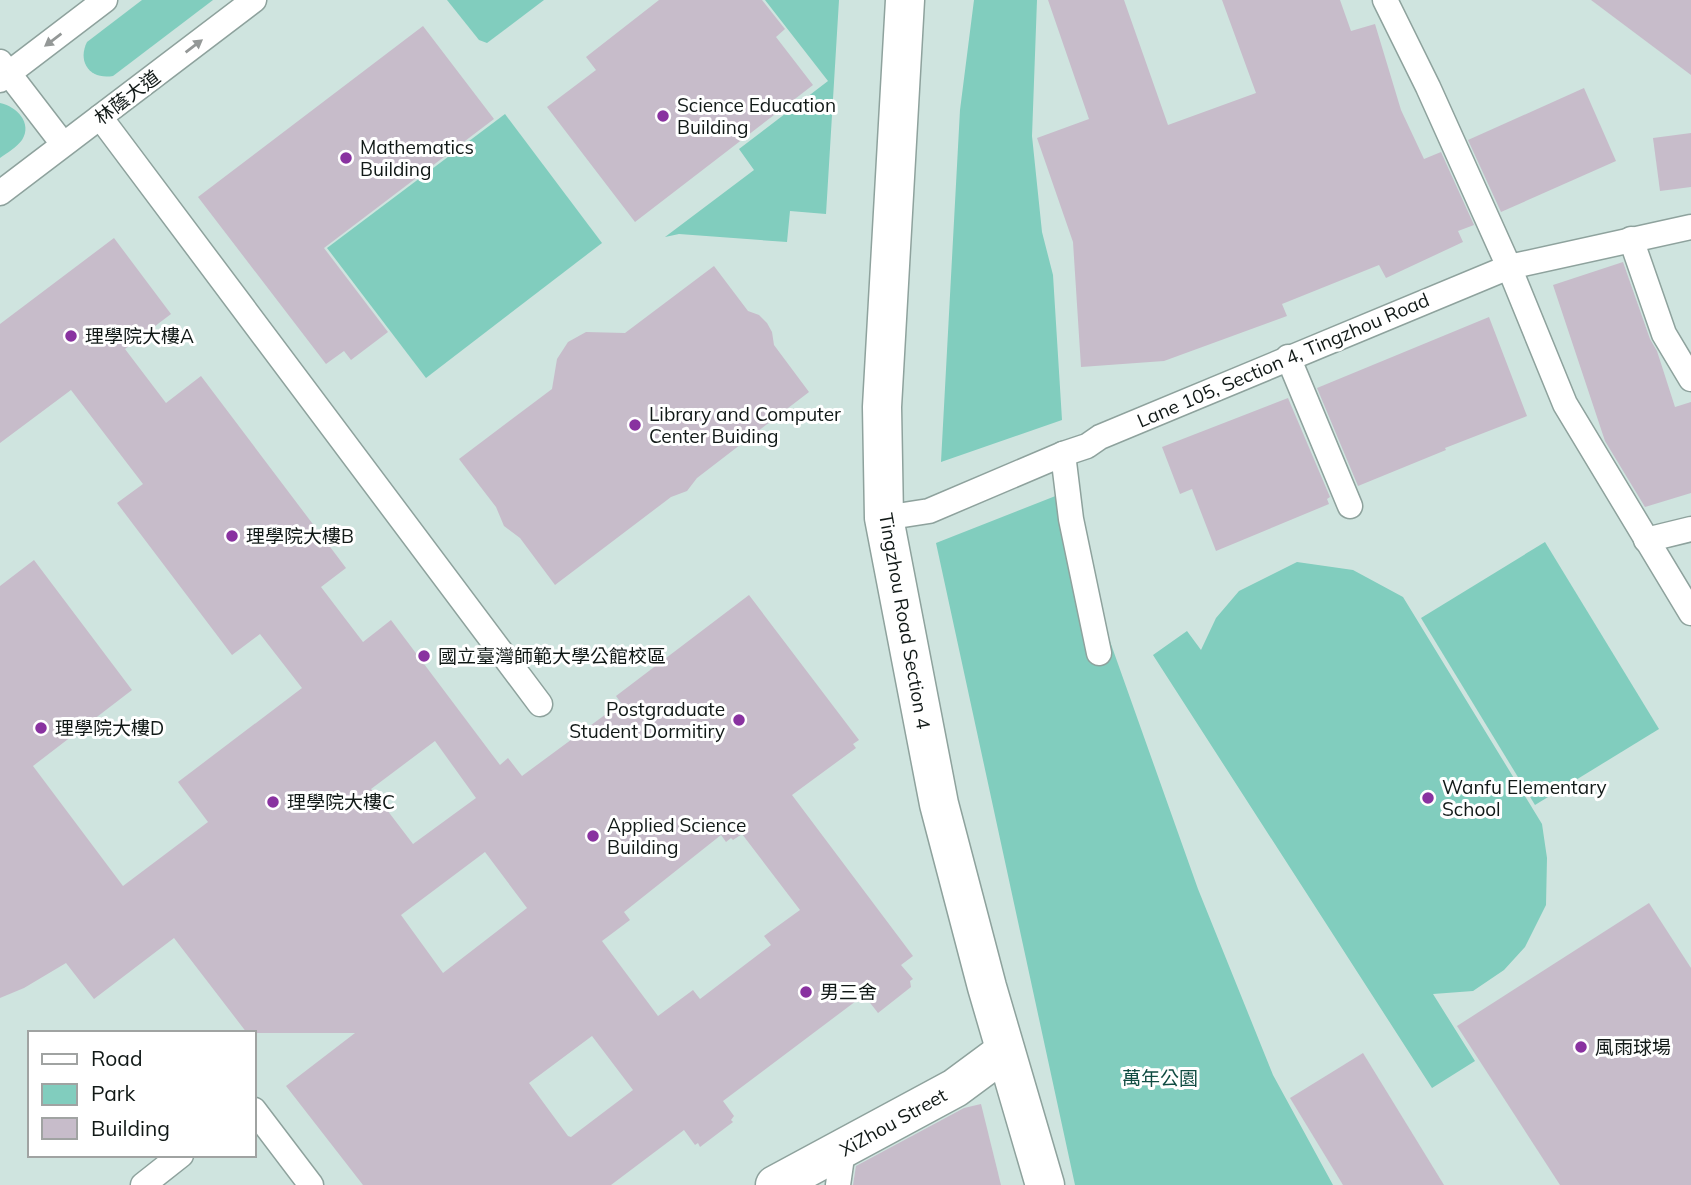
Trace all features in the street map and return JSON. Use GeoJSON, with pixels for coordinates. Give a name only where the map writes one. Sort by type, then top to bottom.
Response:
{"type":"FeatureCollection","features":[{"type":"Feature","properties":{"kind":"street","name":"Tingzhou Road Section 4"},"geometry":{"type":"LineString","coordinates":[[905,0],[902,15],[882,407],[884,518],[939,804],[1005,1051],[1045,1185]]}},
{"type":"Feature","properties":{"kind":"street","name":"XiZhou Street"},"geometry":{"type":"LineString","coordinates":[[775,1185],[841,1167],[1005,1051]]}},
{"type":"Feature","properties":{"kind":"lane"},"geometry":{"type":"LineString","coordinates":[[63,145],[3,72],[105,0]]}},
{"type":"Feature","properties":{"kind":"lane","name":"林蔭大道"},"geometry":{"type":"LineString","coordinates":[[0,193],[254,0]]}},
{"type":"Feature","properties":{"kind":"lane"},"geometry":{"type":"LineString","coordinates":[[1385,0],[1509,267],[1565,404],[1691,613]]}},
{"type":"Feature","properties":{"kind":"lane"},"geometry":{"type":"LineString","coordinates":[[100,117],[540,704]]}},
{"type":"Feature","properties":{"kind":"lane","name":"Lane 105, Section 4, Tingzhou Road"},"geometry":{"type":"LineString","coordinates":[[884,518],[929,511],[1509,267],[1691,227]]}},
{"type":"Feature","properties":{"kind":"lane"},"geometry":{"type":"LineString","coordinates":[[1631,239],[1664,334],[1691,379]]}},
{"type":"Feature","properties":{"kind":"lane"},"geometry":{"type":"LineString","coordinates":[[1288,358],[1350,506]]}},
{"type":"Feature","properties":{"kind":"lane"},"geometry":{"type":"LineString","coordinates":[[1063,454],[1071,519],[1099,653]]}},
{"type":"Feature","properties":{"kind":"lane"},"geometry":{"type":"LineString","coordinates":[[1646,540],[1691,529]]}},
{"type":"Feature","properties":{"kind":"lane"},"geometry":{"type":"LineString","coordinates":[[256,1113],[311,1185]]}},
{"type":"Feature","properties":{"kind":"lane"},"geometry":{"type":"LineString","coordinates":[[143,1185],[178,1157]]}},
{"type":"Feature","properties":{"kind":"green space"},"geometry":{"type":"Polygon","coordinates":[[[142,0],[213,0],[113,76],[105,77],[92,72],[85,63],[84,49],[87,42],[142,0]]]}},
{"type":"Feature","properties":{"kind":"green space"},"geometry":{"type":"Polygon","coordinates":[[[447,0],[544,0],[487,43],[479,40],[447,0]]]}},
{"type":"Feature","properties":{"kind":"green space"},"geometry":{"type":"Polygon","coordinates":[[[765,0],[839,0],[826,214],[790,211],[787,242],[679,234],[665,237],[754,170],[739,149],[828,81],[765,0]]]}},
{"type":"Feature","properties":{"kind":"green space"},"geometry":{"type":"Polygon","coordinates":[[[974,0],[1037,0],[1032,136],[1042,232],[1053,275],[1062,420],[941,462],[960,110],[974,0]]]}},
{"type":"Feature","properties":{"kind":"green space"},"geometry":{"type":"Polygon","coordinates":[[[0,103],[21,116],[25,134],[20,143],[0,158],[0,103]]]}},
{"type":"Feature","properties":{"kind":"green space"},"geometry":{"type":"Polygon","coordinates":[[[505,114],[602,243],[426,378],[327,248],[505,114]]]}},
{"type":"Feature","properties":{"kind":"green space","name":"萬年公園"},"geometry":{"type":"Polygon","coordinates":[[[1058,495],[1198,889],[1273,1075],[1333,1185],[1075,1185],[936,543],[1058,495]]]}},
{"type":"Feature","properties":{"kind":"green space"},"geometry":{"type":"Polygon","coordinates":[[[1545,542],[1659,729],[1535,805],[1421,618],[1545,542]]]}},
{"type":"Feature","properties":{"kind":"green space"},"geometry":{"type":"Polygon","coordinates":[[[1297,562],[1353,570],[1403,597],[1542,824],[1547,858],[1546,905],[1525,947],[1504,970],[1473,991],[1433,994],[1475,1061],[1432,1088],[1153,655],[1187,631],[1201,650],[1216,618],[1239,591],[1297,562]]]}},
{"type":"Feature","properties":{"kind":"building","name":"Science Education Building"},"geometry":{"type":"Polygon","coordinates":[[[659,0],[762,0],[785,29],[776,37],[813,85],[635,222],[547,107],[596,70],[586,57],[659,0]]]}},
{"type":"Feature","properties":{"kind":"building"},"geometry":{"type":"Polygon","coordinates":[[[1048,0],[1124,0],[1168,125],[1256,93],[1222,0],[1340,0],[1351,31],[1375,24],[1401,110],[1424,159],[1441,152],[1474,225],[1458,231],[1463,242],[1386,278],[1379,265],[1282,304],[1287,316],[1164,361],[1081,367],[1073,242],[1037,138],[1089,119],[1048,0]]]}},
{"type":"Feature","properties":{"kind":"building"},"geometry":{"type":"Polygon","coordinates":[[[1591,0],[1691,0],[1691,75],[1591,0]]]}},
{"type":"Feature","properties":{"kind":"building","name":"Mathematics Building"},"geometry":{"type":"Polygon","coordinates":[[[423,26],[494,119],[324,248],[388,332],[351,360],[344,351],[326,364],[198,197],[423,26]]]}},
{"type":"Feature","properties":{"kind":"building"},"geometry":{"type":"Polygon","coordinates":[[[1584,88],[1616,161],[1501,212],[1468,140],[1584,88]]]}},
{"type":"Feature","properties":{"kind":"building"},"geometry":{"type":"Polygon","coordinates":[[[1691,133],[1691,187],[1660,191],[1653,138],[1691,133]]]}},
{"type":"Feature","properties":{"kind":"building"},"geometry":{"type":"Polygon","coordinates":[[[114,238],[171,314],[125,349],[166,403],[201,376],[346,568],[321,587],[363,642],[391,620],[500,765],[508,758],[522,776],[621,703],[616,696],[749,595],[859,740],[853,744],[856,748],[792,795],[913,956],[901,965],[913,979],[910,981],[911,987],[878,1013],[864,995],[723,1101],[734,1116],[731,1120],[733,1122],[700,1147],[698,1143],[695,1145],[684,1130],[611,1185],[363,1185],[286,1086],[355,1033],[245,1031],[174,938],[94,999],[66,963],[24,988],[0,998],[0,586],[34,560],[132,690],[33,766],[123,886],[208,822],[178,782],[302,688],[260,634],[232,655],[117,503],[143,484],[71,390],[0,443],[0,324],[114,238]],[[435,741],[371,789],[413,844],[476,798],[435,741]],[[742,834],[726,842],[721,835],[624,912],[630,920],[602,941],[658,1016],[693,990],[700,999],[771,945],[764,936],[800,910],[742,834]],[[485,852],[401,915],[443,973],[527,908],[485,852]],[[592,1036],[529,1083],[571,1137],[633,1090],[592,1036]]]}},
{"type":"Feature","properties":{"kind":"building"},"geometry":{"type":"Polygon","coordinates":[[[1623,262],[1675,407],[1691,402],[1691,493],[1645,507],[1605,441],[1553,285],[1623,262]]]}},
{"type":"Feature","properties":{"kind":"building","name":"Library and Computer Center Buiding"},"geometry":{"type":"Polygon","coordinates":[[[714,266],[748,311],[759,315],[767,323],[774,345],[809,392],[697,478],[687,491],[671,497],[555,585],[520,538],[504,526],[496,507],[459,459],[552,389],[557,359],[568,342],[586,332],[625,333],[714,266]]]}},
{"type":"Feature","properties":{"kind":"building"},"geometry":{"type":"Polygon","coordinates":[[[1489,317],[1527,416],[1358,486],[1317,388],[1489,317]]]}},
{"type":"Feature","properties":{"kind":"building"},"geometry":{"type":"Polygon","coordinates":[[[1288,398],[1330,497],[1327,499],[1329,504],[1216,551],[1192,489],[1180,494],[1162,447],[1288,398]]]}},
{"type":"Feature","properties":{"kind":"building","name":"風雨球場"},"geometry":{"type":"Polygon","coordinates":[[[1649,903],[1691,968],[1691,1185],[1560,1185],[1457,1026],[1649,903]]]}},
{"type":"Feature","properties":{"kind":"building"},"geometry":{"type":"Polygon","coordinates":[[[1363,1053],[1444,1185],[1343,1185],[1290,1098],[1363,1053]]]}},
{"type":"Feature","properties":{"kind":"building"},"geometry":{"type":"Polygon","coordinates":[[[981,1104],[1001,1185],[853,1185],[856,1166],[964,1108],[981,1104]]]}},
{"type":"Feature","properties":{"kind":"place","name":"Science Education Building"},"geometry":{"type":"Point","coordinates":[663,116]}},
{"type":"Feature","properties":{"kind":"place","name":"Mathematics Building"},"geometry":{"type":"Point","coordinates":[346,158]}},
{"type":"Feature","properties":{"kind":"place","name":"理學院大樓A"},"geometry":{"type":"Point","coordinates":[71,336]}},
{"type":"Feature","properties":{"kind":"place","name":"Library and Computer Center Buiding"},"geometry":{"type":"Point","coordinates":[635,425]}},
{"type":"Feature","properties":{"kind":"place","name":"理學院大樓B"},"geometry":{"type":"Point","coordinates":[232,536]}},
{"type":"Feature","properties":{"kind":"place","name":"國立臺灣師範大學公館校區"},"geometry":{"type":"Point","coordinates":[424,656]}},
{"type":"Feature","properties":{"kind":"place","name":"Postgraduate Student Dormitiry"},"geometry":{"type":"Point","coordinates":[739,720]}},
{"type":"Feature","properties":{"kind":"place","name":"理學院大樓D"},"geometry":{"type":"Point","coordinates":[41,728]}},
{"type":"Feature","properties":{"kind":"place","name":"Wanfu Elementary School"},"geometry":{"type":"Point","coordinates":[1428,798]}},
{"type":"Feature","properties":{"kind":"place","name":"理學院大樓C"},"geometry":{"type":"Point","coordinates":[273,802]}},
{"type":"Feature","properties":{"kind":"place","name":"Applied Science Building"},"geometry":{"type":"Point","coordinates":[593,836]}},
{"type":"Feature","properties":{"kind":"place","name":"男三舍"},"geometry":{"type":"Point","coordinates":[806,992]}},
{"type":"Feature","properties":{"kind":"place","name":"風雨球場"},"geometry":{"type":"Point","coordinates":[1581,1047]}}]}
